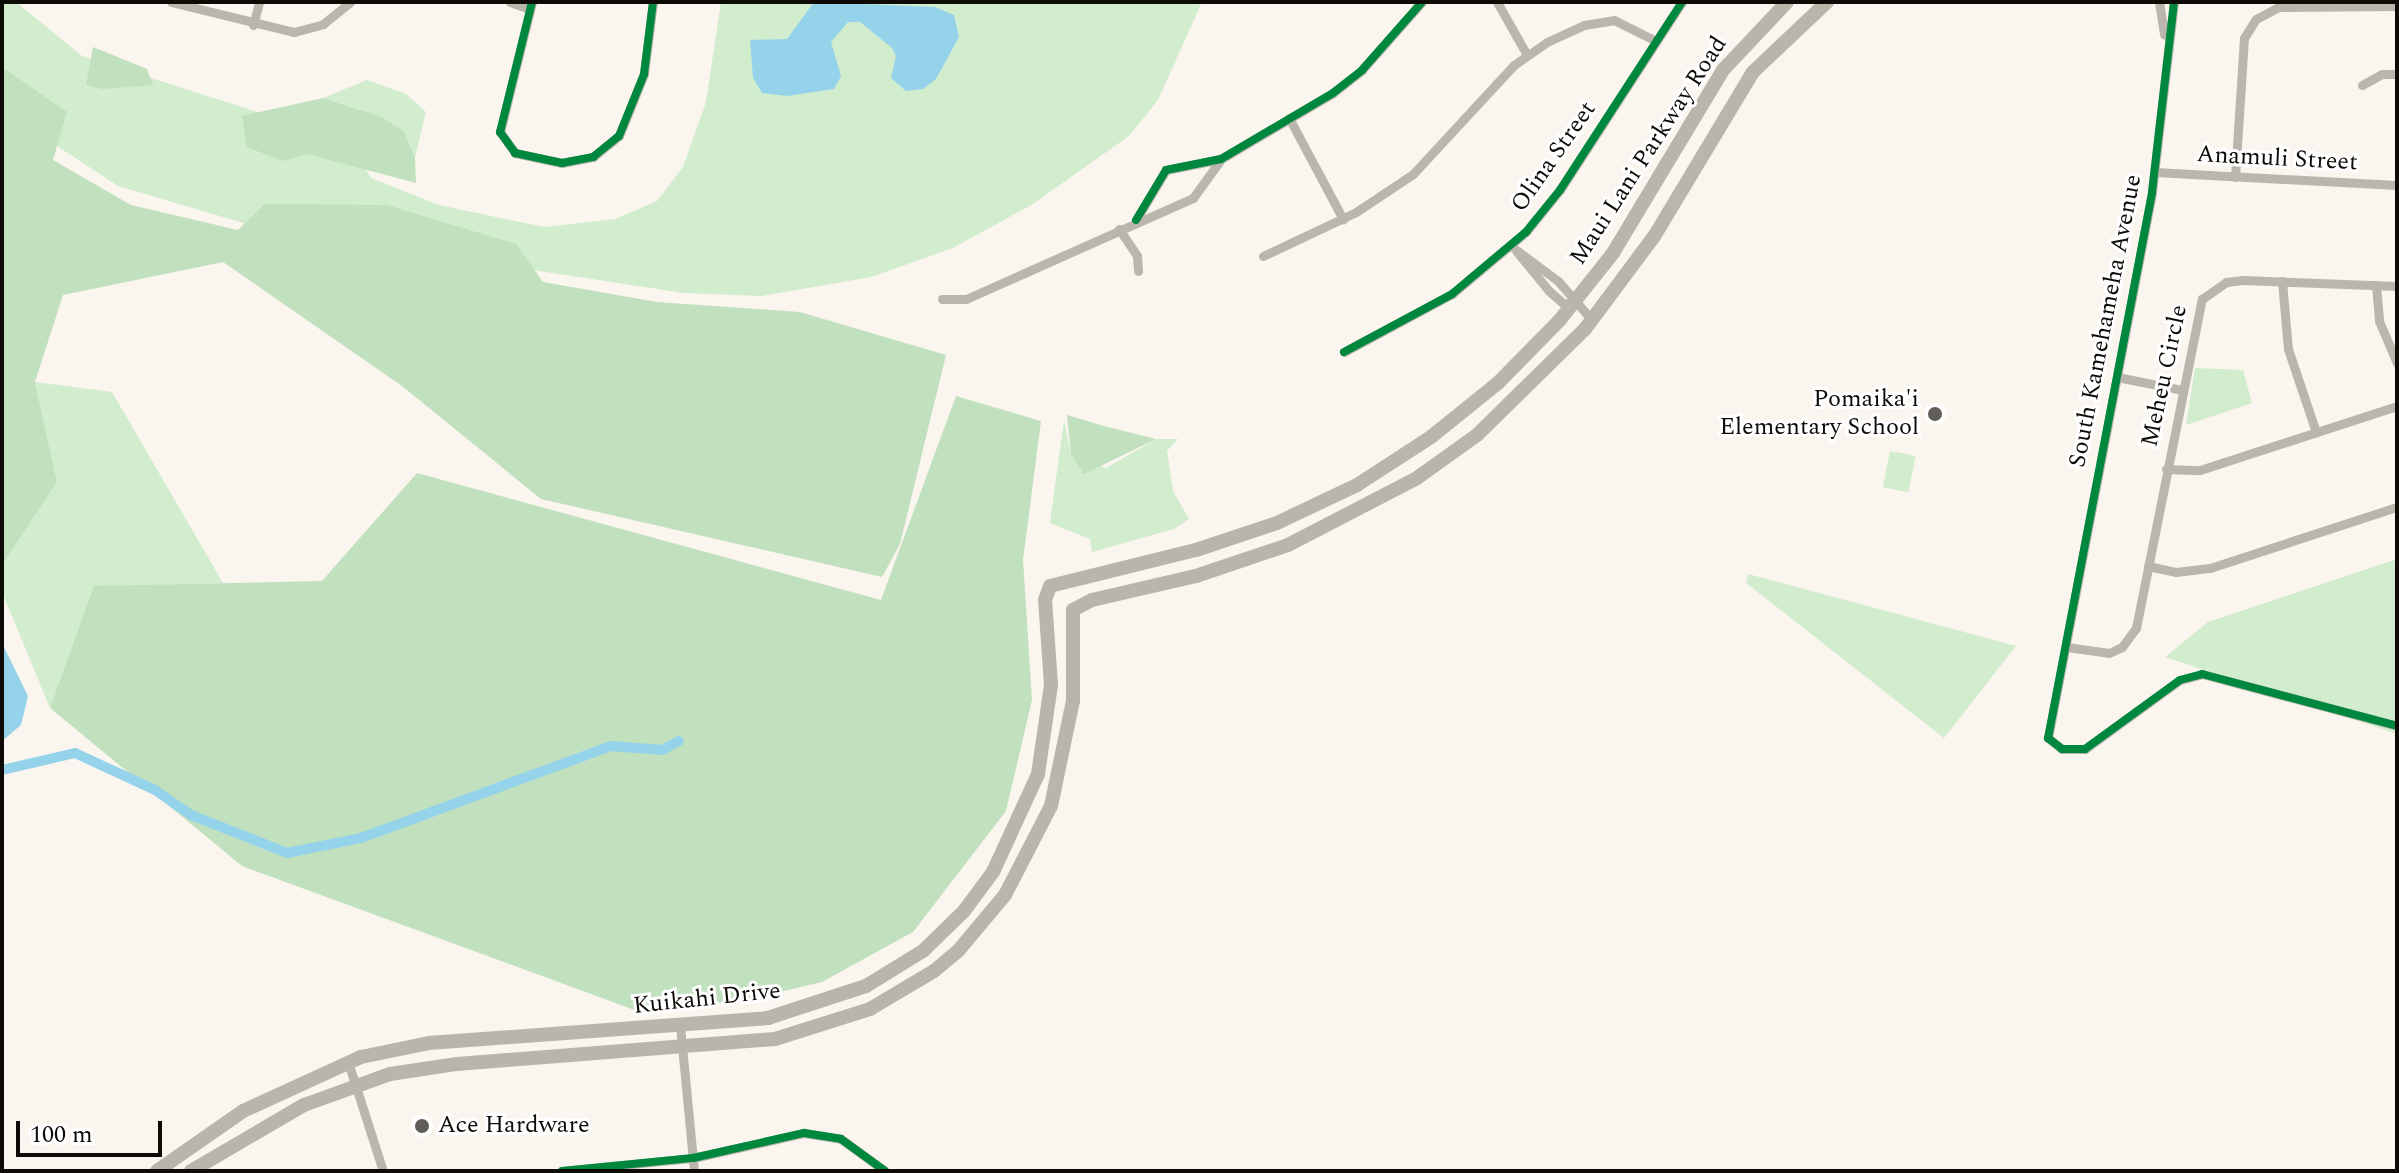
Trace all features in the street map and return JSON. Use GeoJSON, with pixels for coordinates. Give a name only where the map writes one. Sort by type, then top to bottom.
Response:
{"type":"FeatureCollection","features":[{"type":"Feature","properties":{"kind":"main road","name":"Maui Lani Parkway Road"},"geometry":{"type":"LineString","coordinates":[[1050,586],[1196,550],[1277,523],[1357,485],[1431,437],[1498,383],[1573,303],[1633,222],[1723,70],[1787,2]]}},
{"type":"Feature","properties":{"kind":"main road","name":"Maui Lani Parkway Road"},"geometry":{"type":"LineString","coordinates":[[1073,610],[1092,600],[1196,576],[1288,545],[1354,515],[1477,435],[1592,320],[1655,235],[1753,72],[1827,2]]}},
{"type":"Feature","properties":{"kind":"main road","name":"Kuikahi Drive"},"geometry":{"type":"LineString","coordinates":[[157,1171],[232,1117],[348,1062],[429,1043],[768,1018],[866,986],[923,951],[964,911],[1011,841],[1041,762],[1051,685],[1045,600],[1050,586]]}},
{"type":"Feature","properties":{"kind":"main road","name":"Kuikahi Drive"},"geometry":{"type":"LineString","coordinates":[[191,1171],[291,1112],[357,1084],[424,1067],[757,1042],[830,1024],[892,998],[958,951],[1020,873],[1051,806],[1073,701],[1073,610]]}},
{"type":"Feature","properties":{"kind":"street"},"geometry":{"type":"LineString","coordinates":[[171,2],[276,32],[312,29],[350,2]]}},
{"type":"Feature","properties":{"kind":"street"},"geometry":{"type":"LineString","coordinates":[[253,25],[259,2]]}},
{"type":"Feature","properties":{"kind":"street"},"geometry":{"type":"LineString","coordinates":[[510,2],[530,6],[500,132],[515,153],[562,163],[593,157],[619,136],[644,74],[653,2]]}},
{"type":"Feature","properties":{"kind":"street"},"geometry":{"type":"LineString","coordinates":[[1136,220],[1166,170],[1221,159],[1289,118],[1362,70],[1422,2]]}},
{"type":"Feature","properties":{"kind":"street"},"geometry":{"type":"LineString","coordinates":[[1497,2],[1527,55]]}},
{"type":"Feature","properties":{"kind":"street","name":"Olina Street"},"geometry":{"type":"LineString","coordinates":[[1344,352],[1452,294],[1514,249],[1560,190],[1682,2]]}},
{"type":"Feature","properties":{"kind":"street","name":"South Kamehameha Avenue"},"geometry":{"type":"LineString","coordinates":[[2159,2],[2165,43]]}},
{"type":"Feature","properties":{"kind":"street","name":"South Kamehameha Avenue"},"geometry":{"type":"LineString","coordinates":[[2174,2],[2165,43],[2155,172],[2048,738],[2062,749],[2085,749],[2180,680],[2202,674],[2397,726]]}},
{"type":"Feature","properties":{"kind":"street"},"geometry":{"type":"LineString","coordinates":[[2235,177],[2242,53],[2256,19],[2279,7],[2397,6]]}},
{"type":"Feature","properties":{"kind":"street"},"geometry":{"type":"LineString","coordinates":[[1263,256],[1343,219],[1423,165],[1527,55],[1601,20],[1629,24],[1656,41]]}},
{"type":"Feature","properties":{"kind":"street"},"geometry":{"type":"LineString","coordinates":[[2362,85],[2382,74],[2397,74]]}},
{"type":"Feature","properties":{"kind":"street"},"geometry":{"type":"LineString","coordinates":[[1289,118],[1343,219]]}},
{"type":"Feature","properties":{"kind":"street"},"geometry":{"type":"LineString","coordinates":[[942,299],[966,299],[1071,256],[1136,220],[1193,198],[1221,159]]}},
{"type":"Feature","properties":{"kind":"street","name":"Anamuli Street"},"geometry":{"type":"LineString","coordinates":[[2155,172],[2397,185]]}},
{"type":"Feature","properties":{"kind":"street"},"geometry":{"type":"LineString","coordinates":[[1119,229],[1137,256],[1138,271]]}},
{"type":"Feature","properties":{"kind":"street"},"geometry":{"type":"LineString","coordinates":[[1514,249],[1549,291],[1564,304],[1573,303],[1592,320]]}},
{"type":"Feature","properties":{"kind":"street"},"geometry":{"type":"LineString","coordinates":[[2282,281],[2288,349],[2316,432]]}},
{"type":"Feature","properties":{"kind":"street","name":"Meheu Circle"},"geometry":{"type":"LineString","coordinates":[[2067,647],[2109,653],[2129,639],[2148,566],[2202,299],[2226,282],[2397,286]]}},
{"type":"Feature","properties":{"kind":"street"},"geometry":{"type":"LineString","coordinates":[[2376,285],[2379,321],[2397,363]]}},
{"type":"Feature","properties":{"kind":"street"},"geometry":{"type":"LineString","coordinates":[[2117,377],[2182,390]]}},
{"type":"Feature","properties":{"kind":"street"},"geometry":{"type":"LineString","coordinates":[[2166,469],[2200,470],[2397,406]]}},
{"type":"Feature","properties":{"kind":"street"},"geometry":{"type":"LineString","coordinates":[[2148,566],[2176,572],[2210,568],[2397,507]]}},
{"type":"Feature","properties":{"kind":"street"},"geometry":{"type":"LineString","coordinates":[[680,1025],[694,1171]]}},
{"type":"Feature","properties":{"kind":"street"},"geometry":{"type":"LineString","coordinates":[[348,1062],[383,1171]]}},
{"type":"Feature","properties":{"kind":"street"},"geometry":{"type":"LineString","coordinates":[[562,1171],[693,1158],[774,1137],[818,1134],[841,1139],[885,1171]]}},
{"type":"Feature","properties":{"kind":"green space"},"geometry":{"type":"Polygon","coordinates":[[[2,2],[16,2],[82,56],[348,141],[371,178],[439,205],[544,227],[615,219],[657,201],[683,167],[706,102],[721,2],[1202,2],[1158,100],[1129,136],[1033,204],[953,248],[871,277],[762,296],[684,293],[264,229],[118,186],[2,110],[2,2]]]}},
{"type":"Feature","properties":{"kind":"green space"},"geometry":{"type":"Polygon","coordinates":[[[93,47],[147,69],[153,85],[102,89],[86,85],[93,47]]]}},
{"type":"Feature","properties":{"kind":"green space"},"geometry":{"type":"Polygon","coordinates":[[[2,67],[67,112],[53,160],[131,205],[238,230],[265,204],[387,205],[516,244],[543,282],[657,302],[800,312],[946,355],[900,544],[882,577],[541,499],[402,386],[223,262],[63,295],[35,382],[57,482],[2,565],[2,67]]]}},
{"type":"Feature","properties":{"kind":"green space"},"geometry":{"type":"Polygon","coordinates":[[[367,80],[406,94],[426,112],[415,157],[404,131],[382,117],[323,98],[367,80]]]}},
{"type":"Feature","properties":{"kind":"green space"},"geometry":{"type":"Polygon","coordinates":[[[323,98],[382,117],[404,131],[415,157],[416,183],[307,154],[282,161],[247,147],[242,116],[323,98]]]}},
{"type":"Feature","properties":{"kind":"green space"},"geometry":{"type":"Polygon","coordinates":[[[2195,368],[2243,370],[2252,403],[2186,425],[2195,368]]]}},
{"type":"Feature","properties":{"kind":"green space"},"geometry":{"type":"Polygon","coordinates":[[[35,382],[112,392],[223,583],[95,587],[50,708],[2,592],[2,565],[57,482],[35,382]]]}},
{"type":"Feature","properties":{"kind":"green space"},"geometry":{"type":"Polygon","coordinates":[[[956,396],[1041,421],[1023,560],[1032,700],[1006,811],[913,932],[822,982],[746,1000],[640,1012],[242,866],[50,708],[94,586],[322,581],[417,473],[881,600],[956,396]]]}},
{"type":"Feature","properties":{"kind":"green space"},"geometry":{"type":"Polygon","coordinates":[[[1067,415],[1156,439],[1084,474],[1071,454],[1067,415]]]}},
{"type":"Feature","properties":{"kind":"green space"},"geometry":{"type":"Polygon","coordinates":[[[1064,420],[1071,454],[1106,468],[1156,439],[1178,439],[1167,451],[1173,491],[1189,519],[1174,529],[1092,552],[1090,539],[1050,523],[1064,420]]]}},
{"type":"Feature","properties":{"kind":"green space"},"geometry":{"type":"Polygon","coordinates":[[[1890,451],[1916,456],[1908,492],[1883,487],[1890,451]]]}},
{"type":"Feature","properties":{"kind":"green space"},"geometry":{"type":"Polygon","coordinates":[[[2397,559],[2397,734],[2165,657],[2208,622],[2397,559]]]}},
{"type":"Feature","properties":{"kind":"green space"},"geometry":{"type":"Polygon","coordinates":[[[1748,574],[2016,646],[1944,738],[1746,583],[1748,574]]]}},
{"type":"Feature","properties":{"kind":"water"},"geometry":{"type":"Polygon","coordinates":[[[814,2],[935,7],[954,15],[959,37],[936,79],[923,89],[906,91],[891,78],[896,56],[892,48],[860,22],[848,22],[831,42],[841,76],[834,89],[787,96],[762,93],[753,78],[750,40],[787,39],[814,2]]]}},
{"type":"Feature","properties":{"kind":"water"},"geometry":{"type":"Polygon","coordinates":[[[2,643],[28,696],[21,725],[2,741],[2,643]]]}},
{"type":"Feature","properties":{"kind":"waterway"},"geometry":{"type":"LineString","coordinates":[[2,770],[75,753],[155,790],[191,815],[287,853],[361,838],[611,746],[662,750],[679,741]]}},
{"type":"Feature","properties":{"kind":"cycle path"},"geometry":{"type":"LineString","coordinates":[[532,2],[500,132],[515,153],[562,163],[593,157],[619,136],[644,74],[653,2]]}},
{"type":"Feature","properties":{"kind":"cycle path"},"geometry":{"type":"LineString","coordinates":[[1136,220],[1166,170],[1221,159],[1333,93],[1362,70],[1422,2]]}},
{"type":"Feature","properties":{"kind":"cycle path"},"geometry":{"type":"LineString","coordinates":[[1344,352],[1452,294],[1526,232],[1560,190],[1682,2]]}},
{"type":"Feature","properties":{"kind":"cycle path"},"geometry":{"type":"LineString","coordinates":[[2174,2],[2152,193],[2048,738],[2062,749],[2085,749],[2180,680],[2202,674],[2397,726]]}},
{"type":"Feature","properties":{"kind":"cycle path"},"geometry":{"type":"LineString","coordinates":[[562,1171],[693,1158],[804,1133],[841,1139],[885,1171]]}},
{"type":"Feature","properties":{"kind":"place","name":"Pomaika'i Elementary School"},"geometry":{"type":"Point","coordinates":[1935,414]}},
{"type":"Feature","properties":{"kind":"place","name":"Ace Hardware"},"geometry":{"type":"Point","coordinates":[422,1126]}}]}
